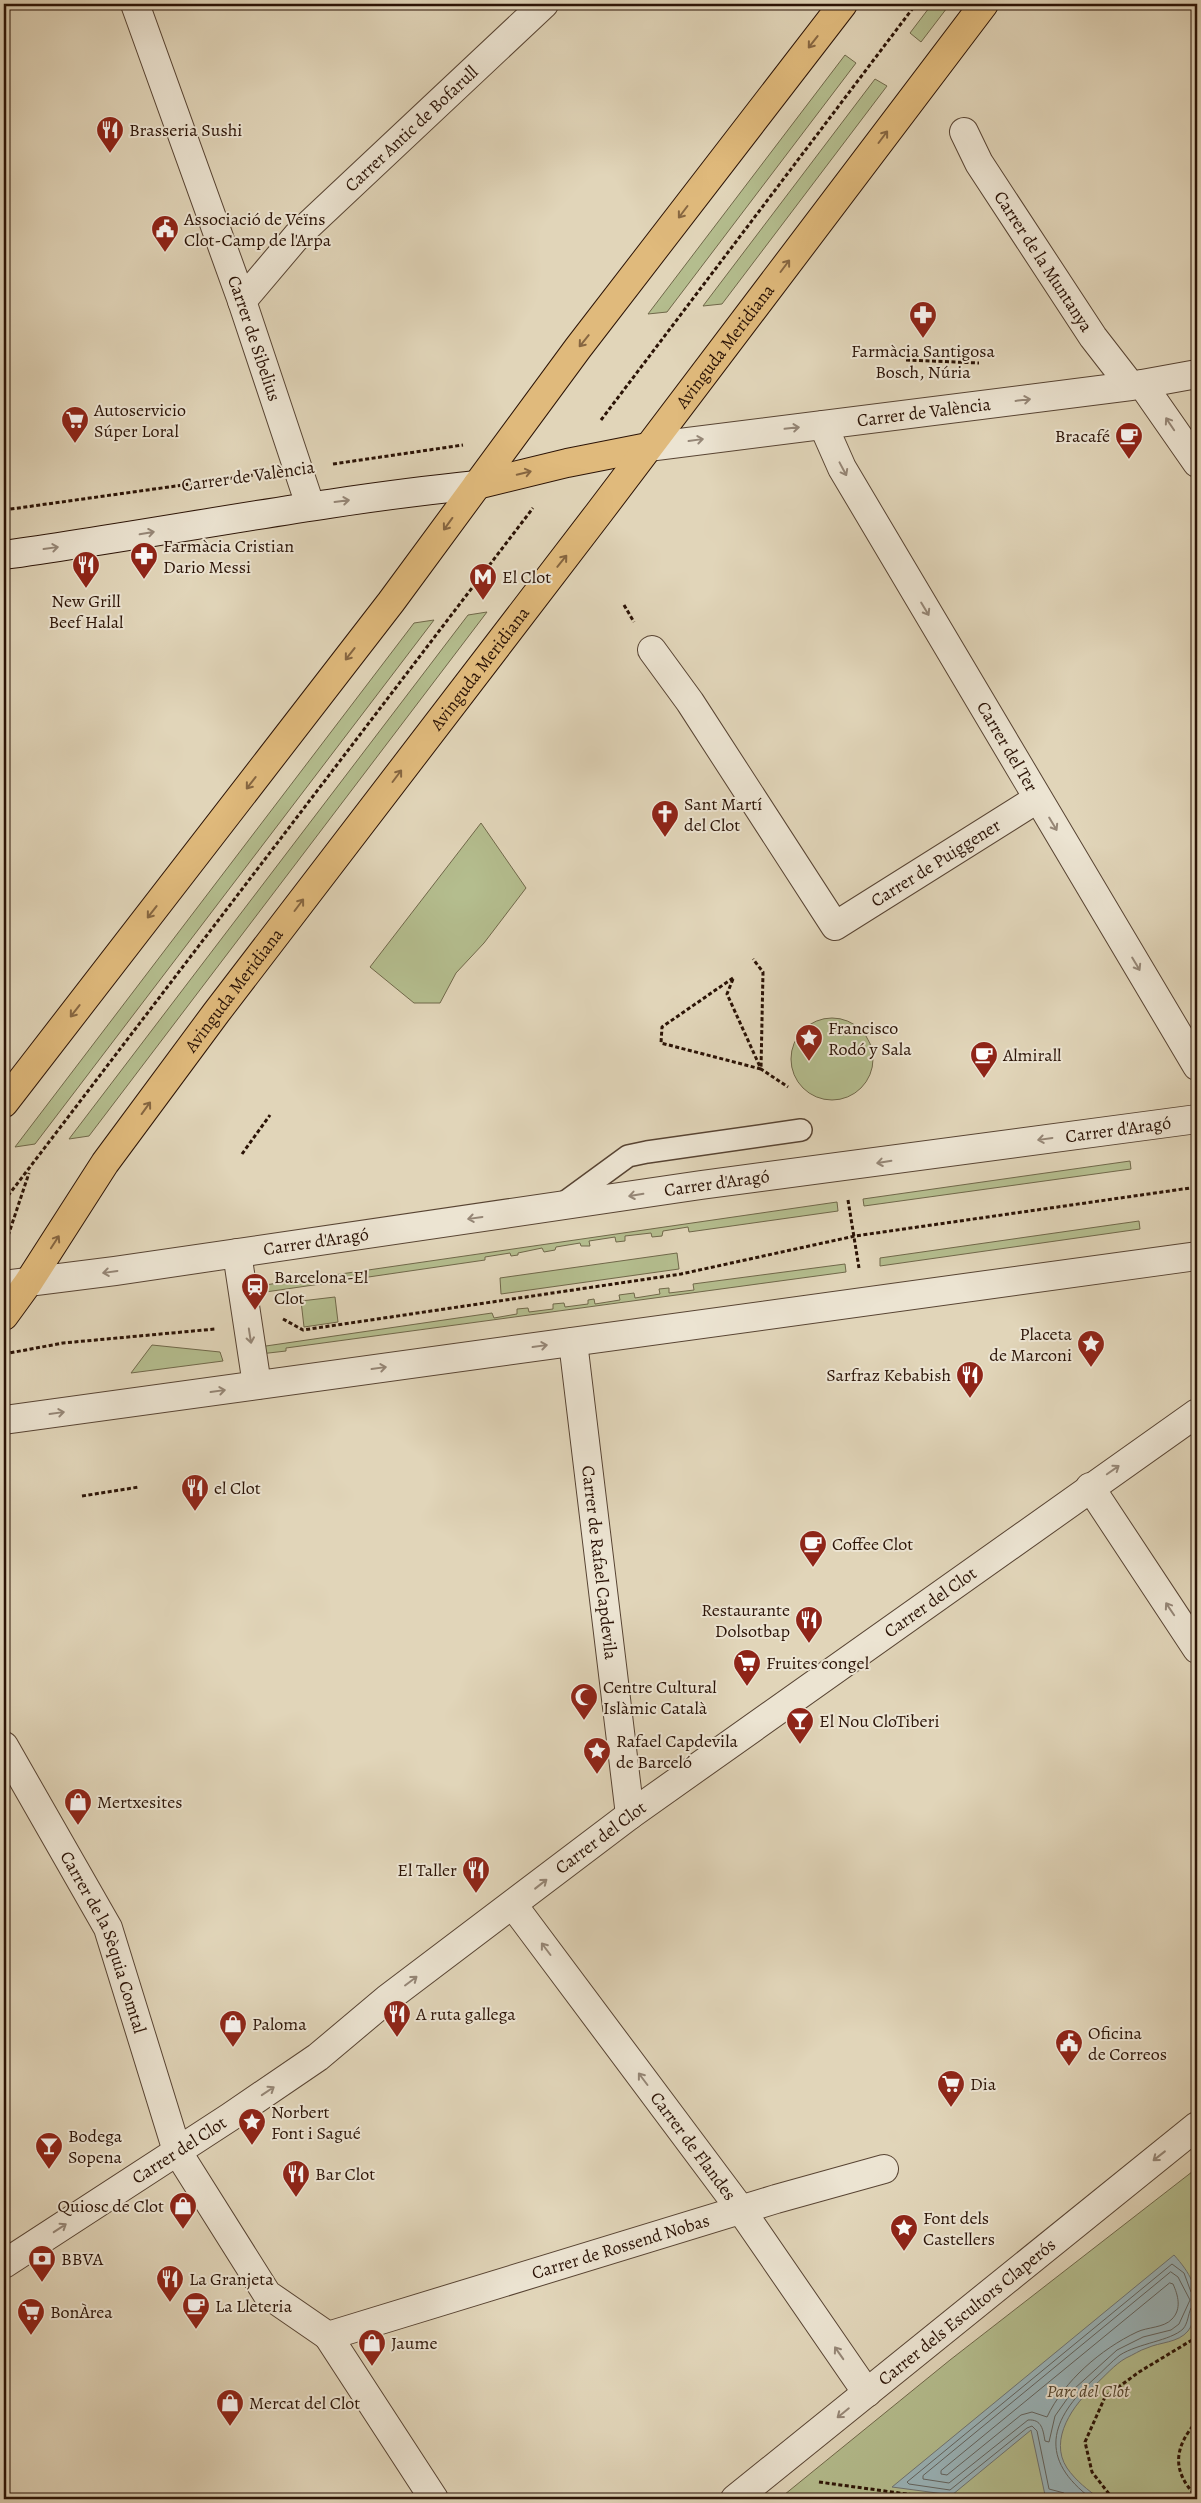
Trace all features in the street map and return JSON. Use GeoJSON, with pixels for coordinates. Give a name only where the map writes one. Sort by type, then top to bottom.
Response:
{"type":"FeatureCollection","features":[{"type":"Feature","properties":{"kind":"main road"},"geometry":{"type":"LineString","coordinates":[[4,1102],[379,618],[477,485],[843,4]]}},
{"type":"Feature","properties":{"kind":"main road","name":"Avinguda Meridiana"},"geometry":{"type":"LineString","coordinates":[[4,1316],[16,1284],[159,1090],[984,4]]}},
{"type":"Feature","properties":{"kind":"main road"},"geometry":{"type":"LineString","coordinates":[[477,485],[567,463],[648,447]]}},
{"type":"Feature","properties":{"kind":"street","name":"Carrer de Sibelius"},"geometry":{"type":"LineString","coordinates":[[135,4],[242,301],[310,505]]}},
{"type":"Feature","properties":{"kind":"street","name":"Carrer Antic de Bofarull"},"geometry":{"type":"LineString","coordinates":[[242,301],[297,236],[544,4]]}},
{"type":"Feature","properties":{"kind":"street","name":"Carrer de la Muntanya"},"geometry":{"type":"LineString","coordinates":[[964,132],[979,163],[1093,337],[1137,385],[1197,464]]}},
{"type":"Feature","properties":{"kind":"street","name":"Carrer de València"},"geometry":{"type":"LineString","coordinates":[[648,447],[1137,385],[1197,374]]}},
{"type":"Feature","properties":{"kind":"street","name":"Carrer del Ter"},"geometry":{"type":"LineString","coordinates":[[823,425],[842,468],[1197,1066]]}},
{"type":"Feature","properties":{"kind":"street"},"geometry":{"type":"LineString","coordinates":[[4,555],[99,541],[310,505],[385,494],[477,485]]}},
{"type":"Feature","properties":{"kind":"street","name":"Carrer de Puiggener"},"geometry":{"type":"LineString","coordinates":[[652,650],[690,702],[835,926],[1037,799]]}},
{"type":"Feature","properties":{"kind":"street","name":"Carrer d'Aragó"},"geometry":{"type":"LineString","coordinates":[[16,1284],[701,1186],[1197,1118]]}},
{"type":"Feature","properties":{"kind":"street"},"geometry":{"type":"LineString","coordinates":[[237,1253],[258,1385]]}},
{"type":"Feature","properties":{"kind":"street"},"geometry":{"type":"LineString","coordinates":[[4,1420],[1197,1256]]}},
{"type":"Feature","properties":{"kind":"street","name":"Carrer de Rafael Capdevila"},"geometry":{"type":"LineString","coordinates":[[572,1342],[630,1815]]}},
{"type":"Feature","properties":{"kind":"street","name":"Carrer del Clot"},"geometry":{"type":"LineString","coordinates":[[4,2264],[318,2057],[387,1999],[630,1815],[1090,1487],[1197,1413]]}},
{"type":"Feature","properties":{"kind":"street"},"geometry":{"type":"LineString","coordinates":[[1090,1487],[1197,1649]]}},
{"type":"Feature","properties":{"kind":"street","name":"Carrer de la Sèquia Comtal"},"geometry":{"type":"LineString","coordinates":[[4,1746],[108,1928],[177,2151],[267,2294],[328,2336]]}},
{"type":"Feature","properties":{"kind":"street","name":"Carrer de Flandes"},"geometry":{"type":"LineString","coordinates":[[513,1905],[741,2210],[867,2393]]}},
{"type":"Feature","properties":{"kind":"street","name":"Carrer dels Escultors Claperós"},"geometry":{"type":"LineString","coordinates":[[735,2499],[1197,2126]]}},
{"type":"Feature","properties":{"kind":"street","name":"Carrer de Rossend Nobas"},"geometry":{"type":"LineString","coordinates":[[328,2336],[741,2210],[884,2169]]}},
{"type":"Feature","properties":{"kind":"street"},"geometry":{"type":"LineString","coordinates":[[328,2336],[430,2492]]}},
{"type":"Feature","properties":{"kind":"lane"},"geometry":{"type":"LineString","coordinates":[[559,1207],[628,1156],[801,1130]]}},
{"type":"Feature","properties":{"kind":"path"},"geometry":{"type":"LineString","coordinates":[[600,421],[916,4]]}},
{"type":"Feature","properties":{"kind":"path"},"geometry":{"type":"LineString","coordinates":[[906,360],[979,363]]}},
{"type":"Feature","properties":{"kind":"path","name":"Carrer de València"},"geometry":{"type":"LineString","coordinates":[[4,510],[472,443]]}},
{"type":"Feature","properties":{"kind":"path"},"geometry":{"type":"LineString","coordinates":[[4,1201],[30,1170],[535,506]]}},
{"type":"Feature","properties":{"kind":"path"},"geometry":{"type":"LineString","coordinates":[[753,959],[764,972],[761,1069]]}},
{"type":"Feature","properties":{"kind":"path"},"geometry":{"type":"LineString","coordinates":[[761,1069],[727,994],[733,978],[662,1028],[661,1042],[761,1069],[788,1087]]}},
{"type":"Feature","properties":{"kind":"path"},"geometry":{"type":"LineString","coordinates":[[242,1154],[270,1115]]}},
{"type":"Feature","properties":{"kind":"path"},"geometry":{"type":"LineString","coordinates":[[4,1248],[30,1170]]}},
{"type":"Feature","properties":{"kind":"path"},"geometry":{"type":"LineString","coordinates":[[4,1354],[63,1343],[189,1332],[283,1319],[303,1330],[681,1274],[855,1236],[1197,1186]]}},
{"type":"Feature","properties":{"kind":"path"},"geometry":{"type":"LineString","coordinates":[[848,1197],[860,1274]]}},
{"type":"Feature","properties":{"kind":"path"},"geometry":{"type":"LineString","coordinates":[[82,1496],[140,1487]]}},
{"type":"Feature","properties":{"kind":"path"},"geometry":{"type":"LineString","coordinates":[[1113,2499],[1092,2472],[1085,2442],[1105,2397],[1139,2372],[1197,2337]]}},
{"type":"Feature","properties":{"kind":"path"},"geometry":{"type":"LineString","coordinates":[[1197,2421],[1180,2445],[1178,2468],[1189,2489],[1197,2497]]}},
{"type":"Feature","properties":{"kind":"path"},"geometry":{"type":"LineString","coordinates":[[819,2482],[943,2499]]}},
{"type":"Feature","properties":{"kind":"green space"},"geometry":{"type":"Polygon","coordinates":[[[932,4],[950,4],[921,42],[910,33],[932,4]]]}},
{"type":"Feature","properties":{"kind":"green space"},"geometry":{"type":"Polygon","coordinates":[[[845,55],[856,63],[667,312],[648,314],[845,55]]]}},
{"type":"Feature","properties":{"kind":"green space"},"geometry":{"type":"Polygon","coordinates":[[[875,79],[887,86],[722,304],[703,306],[875,79]]]}},
{"type":"Feature","properties":{"kind":"green space"},"geometry":{"type":"Polygon","coordinates":[[[487,612],[89,1136],[69,1139],[468,615],[487,612]]]}},
{"type":"Feature","properties":{"kind":"green space"},"geometry":{"type":"Polygon","coordinates":[[[434,620],[35,1144],[15,1147],[414,623],[434,620]]]}},
{"type":"Feature","properties":{"kind":"green space"},"geometry":{"type":"Polygon","coordinates":[[[481,823],[526,888],[484,943],[456,973],[440,1003],[414,1003],[370,967],[481,823]]]}},
{"type":"Feature","properties":{"kind":"green space"},"geometry":{"type":"Polygon","coordinates":[[[832,1018],[848,1021],[861,1030],[870,1043],[873,1059],[870,1075],[861,1088],[848,1097],[832,1100],[816,1097],[803,1088],[794,1075],[791,1059],[794,1043],[803,1030],[816,1021],[832,1018]]]}},
{"type":"Feature","properties":{"kind":"green space"},"geometry":{"type":"Polygon","coordinates":[[[1130,1161],[1131,1169],[864,1206],[863,1199],[1130,1161]]]}},
{"type":"Feature","properties":{"kind":"green space"},"geometry":{"type":"Polygon","coordinates":[[[837,1202],[838,1211],[689,1232],[688,1227],[663,1231],[662,1236],[652,1237],[651,1233],[625,1236],[625,1241],[616,1242],[615,1237],[589,1241],[590,1246],[581,1246],[580,1243],[556,1247],[555,1250],[544,1252],[542,1248],[518,1253],[518,1255],[511,1256],[510,1253],[485,1257],[485,1260],[252,1294],[251,1287],[837,1202]]]}},
{"type":"Feature","properties":{"kind":"green space"},"geometry":{"type":"Polygon","coordinates":[[[1139,1221],[1140,1229],[880,1266],[880,1258],[1139,1221]]]}},
{"type":"Feature","properties":{"kind":"green space"},"geometry":{"type":"Polygon","coordinates":[[[677,1253],[679,1269],[501,1294],[500,1278],[677,1253]]]}},
{"type":"Feature","properties":{"kind":"green space"},"geometry":{"type":"Polygon","coordinates":[[[845,1264],[846,1272],[286,1348],[286,1351],[260,1354],[259,1347],[492,1313],[494,1318],[517,1314],[517,1309],[528,1308],[529,1312],[553,1309],[553,1304],[564,1303],[565,1307],[588,1304],[588,1300],[594,1299],[595,1304],[620,1300],[619,1295],[634,1293],[635,1298],[660,1294],[659,1289],[669,1288],[669,1293],[694,1290],[693,1284],[845,1264]]]}},
{"type":"Feature","properties":{"kind":"green space"},"geometry":{"type":"Polygon","coordinates":[[[335,1297],[338,1322],[304,1327],[301,1301],[335,1297]]]}},
{"type":"Feature","properties":{"kind":"green space"},"geometry":{"type":"Polygon","coordinates":[[[152,1345],[220,1352],[223,1361],[131,1373],[152,1345]]]}},
{"type":"Feature","properties":{"kind":"green space","name":"Parc del Clot"},"geometry":{"type":"Polygon","coordinates":[[[1197,2168],[1197,2499],[779,2499],[950,2360],[1197,2168]]]}},
{"type":"Feature","properties":{"kind":"water"},"geometry":{"type":"Polygon","coordinates":[[[1174,2255],[1189,2275],[1196,2296],[1195,2313],[1189,2329],[1179,2338],[1144,2349],[1118,2364],[1079,2402],[1066,2423],[1062,2434],[1060,2445],[1062,2457],[1067,2468],[1078,2481],[1100,2499],[1045,2495],[1031,2430],[952,2495],[892,2487],[1174,2255]]]}},
{"type":"Feature","properties":{"kind":"place","name":"Brasseria Sushi"},"geometry":{"type":"Point","coordinates":[110,154]}},
{"type":"Feature","properties":{"kind":"place","name":"Associació de Veïns Clot-Camp de l'Arpa"},"geometry":{"type":"Point","coordinates":[165,253]}},
{"type":"Feature","properties":{"kind":"place","name":"Farmàcia Santigosa Bosch, Núria"},"geometry":{"type":"Point","coordinates":[923,339]}},
{"type":"Feature","properties":{"kind":"place","name":"Autoservicio Súper Loral"},"geometry":{"type":"Point","coordinates":[75,444]}},
{"type":"Feature","properties":{"kind":"place","name":"Bracafé"},"geometry":{"type":"Point","coordinates":[1129,460]}},
{"type":"Feature","properties":{"kind":"place","name":"Farmàcia Cristian Dario Messi"},"geometry":{"type":"Point","coordinates":[144,580]}},
{"type":"Feature","properties":{"kind":"place","name":"New Grill Beef Halal"},"geometry":{"type":"Point","coordinates":[86,589]}},
{"type":"Feature","properties":{"kind":"place","name":"El Clot"},"geometry":{"type":"Point","coordinates":[483,601]}},
{"type":"Feature","properties":{"kind":"place","name":"Sant Martí del Clot"},"geometry":{"type":"Point","coordinates":[665,838]}},
{"type":"Feature","properties":{"kind":"place","name":"Francisco Rodó y Sala"},"geometry":{"type":"Point","coordinates":[809,1062]}},
{"type":"Feature","properties":{"kind":"place","name":"Almirall"},"geometry":{"type":"Point","coordinates":[984,1079]}},
{"type":"Feature","properties":{"kind":"place","name":"Barcelona-El Clot"},"geometry":{"type":"Point","coordinates":[255,1311]}},
{"type":"Feature","properties":{"kind":"place","name":"Placeta de Marconi"},"geometry":{"type":"Point","coordinates":[1091,1368]}},
{"type":"Feature","properties":{"kind":"place","name":"Sarfraz Kebabish"},"geometry":{"type":"Point","coordinates":[970,1399]}},
{"type":"Feature","properties":{"kind":"place","name":"el Clot"},"geometry":{"type":"Point","coordinates":[195,1512]}},
{"type":"Feature","properties":{"kind":"place","name":"Coffee Clot"},"geometry":{"type":"Point","coordinates":[813,1568]}},
{"type":"Feature","properties":{"kind":"place","name":"Restaurante Dolsotbap"},"geometry":{"type":"Point","coordinates":[809,1644]}},
{"type":"Feature","properties":{"kind":"place","name":"Fruites congel"},"geometry":{"type":"Point","coordinates":[747,1687]}},
{"type":"Feature","properties":{"kind":"place","name":"Centre Cultural Islàmic Català"},"geometry":{"type":"Point","coordinates":[584,1721]}},
{"type":"Feature","properties":{"kind":"place","name":"El Nou CloTiberi"},"geometry":{"type":"Point","coordinates":[800,1745]}},
{"type":"Feature","properties":{"kind":"place","name":"Rafael Capdevila de Barceló"},"geometry":{"type":"Point","coordinates":[597,1775]}},
{"type":"Feature","properties":{"kind":"place","name":"Mertxesites"},"geometry":{"type":"Point","coordinates":[78,1826]}},
{"type":"Feature","properties":{"kind":"place","name":"El Taller"},"geometry":{"type":"Point","coordinates":[476,1894]}},
{"type":"Feature","properties":{"kind":"place","name":"A ruta gallega"},"geometry":{"type":"Point","coordinates":[397,2038]}},
{"type":"Feature","properties":{"kind":"place","name":"Paloma"},"geometry":{"type":"Point","coordinates":[233,2048]}},
{"type":"Feature","properties":{"kind":"place","name":"Oficina de Correos"},"geometry":{"type":"Point","coordinates":[1069,2067]}},
{"type":"Feature","properties":{"kind":"place","name":"Dia"},"geometry":{"type":"Point","coordinates":[951,2108]}},
{"type":"Feature","properties":{"kind":"place","name":"Norbert Font i Sagué"},"geometry":{"type":"Point","coordinates":[252,2146]}},
{"type":"Feature","properties":{"kind":"place","name":"Bodega Sopena"},"geometry":{"type":"Point","coordinates":[49,2170]}},
{"type":"Feature","properties":{"kind":"place","name":"Bar Clot"},"geometry":{"type":"Point","coordinates":[296,2198]}},
{"type":"Feature","properties":{"kind":"place","name":"Quiosc de Clot"},"geometry":{"type":"Point","coordinates":[183,2230]}},
{"type":"Feature","properties":{"kind":"place","name":"Font dels Castellers"},"geometry":{"type":"Point","coordinates":[904,2252]}},
{"type":"Feature","properties":{"kind":"place","name":"BBVA"},"geometry":{"type":"Point","coordinates":[42,2283]}},
{"type":"Feature","properties":{"kind":"place","name":"La Granjeta"},"geometry":{"type":"Point","coordinates":[170,2303]}},
{"type":"Feature","properties":{"kind":"place","name":"La Lleteria"},"geometry":{"type":"Point","coordinates":[196,2330]}},
{"type":"Feature","properties":{"kind":"place","name":"BonÀrea"},"geometry":{"type":"Point","coordinates":[31,2336]}},
{"type":"Feature","properties":{"kind":"place","name":"Jaume"},"geometry":{"type":"Point","coordinates":[372,2367]}},
{"type":"Feature","properties":{"kind":"place","name":"Mercat del Clot"},"geometry":{"type":"Point","coordinates":[230,2427]}}]}
